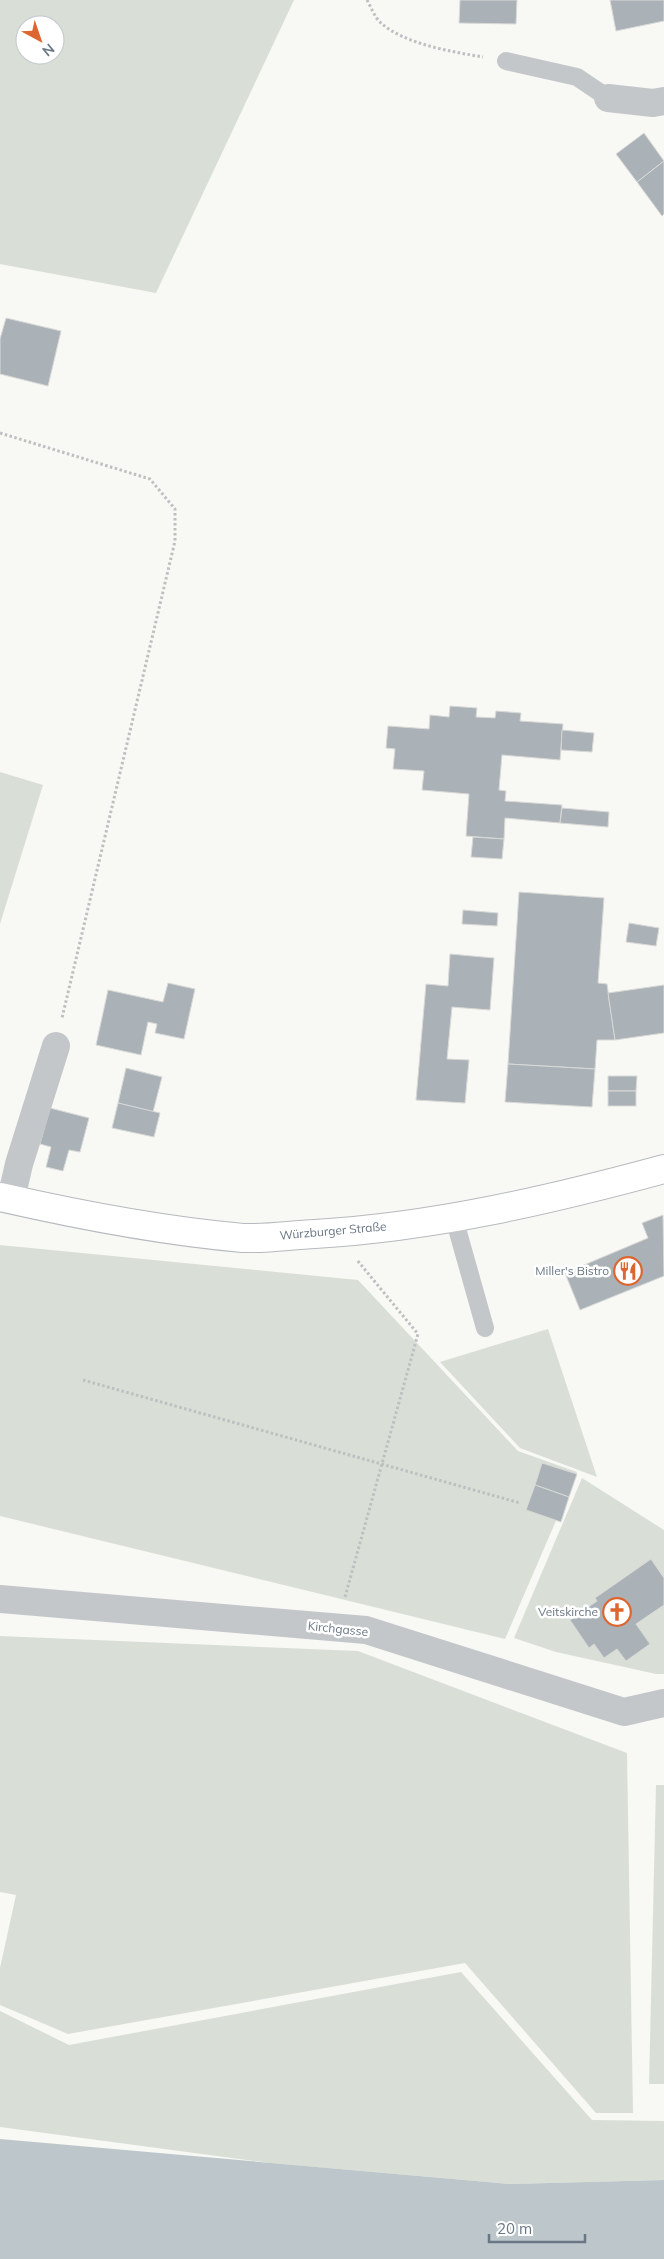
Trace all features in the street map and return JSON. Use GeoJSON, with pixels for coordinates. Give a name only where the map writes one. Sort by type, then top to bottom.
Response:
{"type":"FeatureCollection","features":[{"type":"Feature","properties":{"kind":"main road","name":"Würzburger Straße"},"geometry":{"type":"LineString","coordinates":[[5,1198],[130,1223],[244,1238],[334,1233],[454,1218],[594,1188],[664,1169]]}},
{"type":"Feature","properties":{"kind":"street"},"geometry":{"type":"LineString","coordinates":[[608,98],[653,103],[664,101]]}},
{"type":"Feature","properties":{"kind":"street"},"geometry":{"type":"LineString","coordinates":[[5,1198],[19,1164],[56,1046]]}},
{"type":"Feature","properties":{"kind":"street","name":"Kirchgasse"},"geometry":{"type":"LineString","coordinates":[[0,1599],[366,1630],[624,1712],[664,1703]]}},
{"type":"Feature","properties":{"kind":"lane"},"geometry":{"type":"LineString","coordinates":[[506,60],[577,77],[608,98]]}},
{"type":"Feature","properties":{"kind":"lane"},"geometry":{"type":"LineString","coordinates":[[454,1218],[485,1328]]}},
{"type":"Feature","properties":{"kind":"path"},"geometry":{"type":"LineString","coordinates":[[367,0],[380,23],[405,38],[457,52],[506,60]]}},
{"type":"Feature","properties":{"kind":"path"},"geometry":{"type":"LineString","coordinates":[[0,433],[150,479],[175,509],[175,542],[56,1046]]}},
{"type":"Feature","properties":{"kind":"path"},"geometry":{"type":"LineString","coordinates":[[334,1233],[418,1334],[337,1628]]}},
{"type":"Feature","properties":{"kind":"path"},"geometry":{"type":"LineString","coordinates":[[83,1380],[520,1503]]}},
{"type":"Feature","properties":{"kind":"shaded area"},"geometry":{"type":"Polygon","coordinates":[[[0,0],[294,0],[156,293],[0,264],[0,0]]]}},
{"type":"Feature","properties":{"kind":"shaded area"},"geometry":{"type":"Polygon","coordinates":[[[0,772],[43,785],[0,924],[0,772]]]}},
{"type":"Feature","properties":{"kind":"shaded area"},"geometry":{"type":"Polygon","coordinates":[[[0,1245],[358,1280],[518,1451],[577,1472],[505,1639],[0,1516],[0,1245]]]}},
{"type":"Feature","properties":{"kind":"shaded area"},"geometry":{"type":"Polygon","coordinates":[[[548,1329],[597,1477],[520,1448],[440,1362],[548,1329]]]}},
{"type":"Feature","properties":{"kind":"shaded area"},"geometry":{"type":"Polygon","coordinates":[[[582,1478],[664,1530],[664,1674],[656,1674],[556,1652],[514,1638],[582,1478]]]}},
{"type":"Feature","properties":{"kind":"shaded area"},"geometry":{"type":"Polygon","coordinates":[[[0,1636],[358,1651],[627,1753],[633,2113],[596,2113],[465,1963],[68,2034],[0,2005],[0,1968],[16,1895],[0,1892],[0,1636]]]}},
{"type":"Feature","properties":{"kind":"shaded area"},"geometry":{"type":"Polygon","coordinates":[[[656,1785],[664,1785],[664,2084],[649,2084],[656,1785]]]}},
{"type":"Feature","properties":{"kind":"shaded area"},"geometry":{"type":"Polygon","coordinates":[[[461,1972],[592,2120],[664,2121],[664,2180],[510,2184],[270,2163],[0,2127],[0,2011],[69,2045],[461,1972]]]}},
{"type":"Feature","properties":{"kind":"shaded area"},"geometry":{"type":"Polygon","coordinates":[[[0,2139],[510,2184],[664,2180],[664,2259],[0,2259],[0,2139]]]}},
{"type":"Feature","properties":{"kind":"building"},"geometry":{"type":"Polygon","coordinates":[[[460,0],[517,0],[516,24],[459,23],[460,0]]]}},
{"type":"Feature","properties":{"kind":"building"},"geometry":{"type":"Polygon","coordinates":[[[610,0],[664,0],[664,21],[616,31],[610,0]]]}},
{"type":"Feature","properties":{"kind":"building"},"geometry":{"type":"Polygon","coordinates":[[[644,133],[664,161],[637,182],[616,154],[644,133]]]}},
{"type":"Feature","properties":{"kind":"building"},"geometry":{"type":"Polygon","coordinates":[[[664,161],[664,214],[662,216],[637,182],[664,161]]]}},
{"type":"Feature","properties":{"kind":"building"},"geometry":{"type":"Polygon","coordinates":[[[6,318],[61,331],[48,386],[0,374],[0,339],[6,318]]]}},
{"type":"Feature","properties":{"kind":"building"},"geometry":{"type":"Polygon","coordinates":[[[450,706],[477,708],[476,717],[495,718],[496,711],[521,713],[520,721],[563,724],[560,760],[502,755],[499,790],[506,791],[505,801],[562,805],[560,823],[505,818],[504,839],[466,836],[469,794],[422,790],[424,771],[393,769],[395,749],[386,748],[388,726],[429,729],[430,715],[449,717],[450,706]]]}},
{"type":"Feature","properties":{"kind":"building"},"geometry":{"type":"Polygon","coordinates":[[[562,730],[594,733],[592,752],[561,750],[562,730]]]}},
{"type":"Feature","properties":{"kind":"building"},"geometry":{"type":"Polygon","coordinates":[[[562,808],[609,812],[608,827],[560,823],[562,808]]]}},
{"type":"Feature","properties":{"kind":"building"},"geometry":{"type":"Polygon","coordinates":[[[473,837],[504,839],[502,859],[471,857],[473,837]]]}},
{"type":"Feature","properties":{"kind":"building"},"geometry":{"type":"Polygon","coordinates":[[[519,892],[604,898],[598,983],[607,984],[615,1040],[597,1040],[595,1069],[508,1064],[519,892]]]}},
{"type":"Feature","properties":{"kind":"building"},"geometry":{"type":"Polygon","coordinates":[[[463,910],[498,913],[497,926],[462,924],[463,910]]]}},
{"type":"Feature","properties":{"kind":"building"},"geometry":{"type":"Polygon","coordinates":[[[629,923],[659,928],[656,946],[626,942],[629,923]]]}},
{"type":"Feature","properties":{"kind":"building"},"geometry":{"type":"Polygon","coordinates":[[[450,954],[494,958],[490,1010],[452,1007],[447,1059],[469,1060],[465,1103],[416,1100],[426,984],[448,986],[450,954]]]}},
{"type":"Feature","properties":{"kind":"building"},"geometry":{"type":"Polygon","coordinates":[[[168,983],[195,989],[184,1039],[155,1033],[157,1024],[148,1022],[141,1055],[96,1045],[108,990],[163,1002],[168,983]]]}},
{"type":"Feature","properties":{"kind":"building"},"geometry":{"type":"Polygon","coordinates":[[[664,985],[664,1033],[615,1040],[608,993],[664,985]]]}},
{"type":"Feature","properties":{"kind":"building"},"geometry":{"type":"Polygon","coordinates":[[[508,1064],[595,1069],[592,1107],[505,1102],[508,1064]]]}},
{"type":"Feature","properties":{"kind":"building"},"geometry":{"type":"Polygon","coordinates":[[[126,1068],[162,1077],[153,1112],[118,1103],[126,1068]]]}},
{"type":"Feature","properties":{"kind":"building"},"geometry":{"type":"Polygon","coordinates":[[[608,1076],[637,1076],[636,1091],[608,1091],[608,1076]]]}},
{"type":"Feature","properties":{"kind":"building"},"geometry":{"type":"Polygon","coordinates":[[[608,1091],[636,1091],[636,1106],[608,1106],[608,1091]]]}},
{"type":"Feature","properties":{"kind":"building"},"geometry":{"type":"Polygon","coordinates":[[[118,1103],[160,1113],[154,1137],[112,1128],[118,1103]]]}},
{"type":"Feature","properties":{"kind":"building"},"geometry":{"type":"Polygon","coordinates":[[[50,1108],[89,1118],[80,1152],[69,1150],[63,1171],[46,1167],[51,1147],[40,1144],[50,1108]]]}},
{"type":"Feature","properties":{"kind":"building"},"geometry":{"type":"Polygon","coordinates":[[[663,1215],[664,1276],[580,1310],[565,1273],[648,1238],[642,1223],[663,1215]]]}},
{"type":"Feature","properties":{"kind":"building"},"geometry":{"type":"Polygon","coordinates":[[[542,1463],[577,1474],[569,1497],[535,1485],[542,1463]]]}},
{"type":"Feature","properties":{"kind":"building"},"geometry":{"type":"Polygon","coordinates":[[[535,1485],[569,1497],[561,1522],[526,1510],[535,1485]]]}},
{"type":"Feature","properties":{"kind":"building","name":"Veitskirche"},"geometry":{"type":"Polygon","coordinates":[[[651,1559],[664,1578],[664,1605],[636,1624],[650,1644],[626,1661],[617,1649],[604,1658],[594,1644],[589,1648],[570,1620],[597,1601],[595,1598],[651,1559]]]}},
{"type":"Feature","properties":{"kind":"place","name":"Miller's Bistro"},"geometry":{"type":"Point","coordinates":[628,1271]}},
{"type":"Feature","properties":{"kind":"place","name":"Veitskirche"},"geometry":{"type":"Point","coordinates":[617,1612]}}]}
